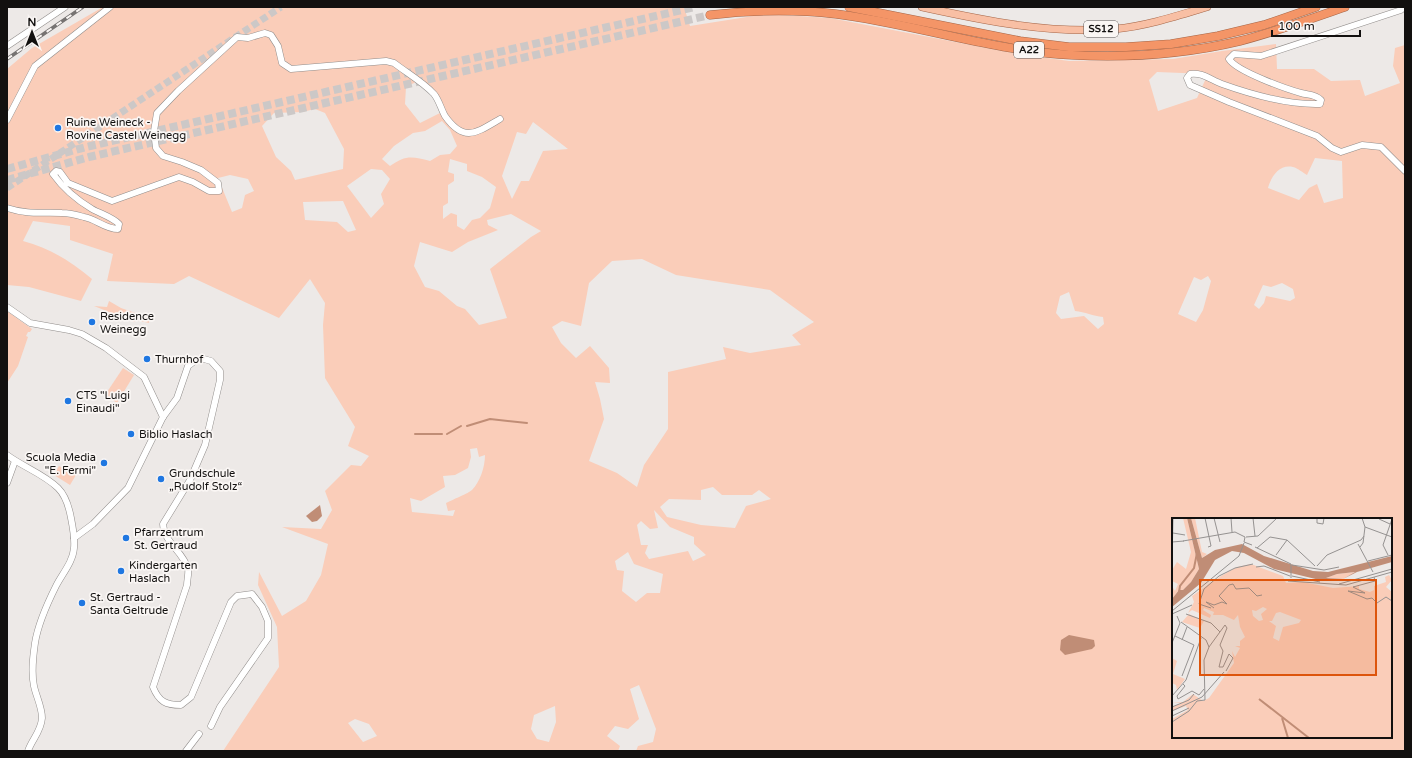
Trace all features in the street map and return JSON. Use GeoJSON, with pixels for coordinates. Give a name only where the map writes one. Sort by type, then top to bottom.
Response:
{"type":"FeatureCollection","features":[{"type":"Feature","properties":{"kind":"highway","name":"A22"},"geometry":{"type":"LineString","coordinates":[[849,7],[1020,41],[1069,47],[1126,47],[1171,44],[1218,36],[1264,25],[1316,7]]}},
{"type":"Feature","properties":{"kind":"highway","name":"A22"},"geometry":{"type":"LineString","coordinates":[[710,15],[798,10],[829,13],[1021,49],[1072,55],[1126,56],[1173,53],[1240,41],[1345,7]]}},
{"type":"Feature","properties":{"kind":"main road","name":"SS12"},"geometry":{"type":"LineString","coordinates":[[922,7],[1020,26],[1086,30],[1116,29],[1148,24],[1207,7]]}},
{"type":"Feature","properties":{"kind":"street"},"geometry":{"type":"LineString","coordinates":[[7,46],[65,7]]}},
{"type":"Feature","properties":{"kind":"street"},"geometry":{"type":"LineString","coordinates":[[7,120],[35,66],[110,7]]}},
{"type":"Feature","properties":{"kind":"street"},"geometry":{"type":"LineString","coordinates":[[1404,7],[1401,10],[1261,56],[1234,54],[1229,59],[1232,64],[1244,71],[1300,93],[1317,96],[1321,100],[1320,104],[1309,105],[1268,97],[1221,84],[1198,73],[1190,74],[1187,78],[1190,85],[1229,102],[1317,136],[1332,148],[1341,152],[1362,145],[1381,147],[1405,172]]}},
{"type":"Feature","properties":{"kind":"street"},"geometry":{"type":"LineString","coordinates":[[7,208],[21,212],[38,214],[63,213],[90,218],[105,226],[118,229],[119,224],[91,208],[64,187],[53,174],[56,171],[60,172],[68,183],[112,201],[179,177],[193,182],[209,191],[219,190],[218,182],[211,176],[182,162],[163,156],[156,148],[154,131],[157,113],[178,91],[237,37],[248,38],[266,33],[271,35],[278,46],[282,63],[291,69],[386,62],[394,63],[435,95],[445,115],[459,131],[466,134],[500,119]]}},
{"type":"Feature","properties":{"kind":"street"},"geometry":{"type":"LineString","coordinates":[[7,307],[30,323],[69,330],[87,337],[106,348],[144,377],[163,417]]}},
{"type":"Feature","properties":{"kind":"street"},"geometry":{"type":"LineString","coordinates":[[74,538],[93,524],[128,488],[163,417],[177,398],[188,366],[196,360],[211,360],[220,371],[220,380],[205,446],[190,480],[163,524],[167,539],[182,555],[188,570],[187,585],[153,687],[157,697],[166,703],[181,705],[191,697],[231,602],[237,596],[252,594],[262,607],[268,621],[268,638],[220,707],[211,726]]}},
{"type":"Feature","properties":{"kind":"street"},"geometry":{"type":"LineString","coordinates":[[7,455],[59,489],[65,497],[69,510],[74,538],[74,550],[70,563],[56,586],[43,615],[36,642],[33,671],[34,685],[42,717],[40,731],[30,745],[28,751]]}},
{"type":"Feature","properties":{"kind":"street"},"geometry":{"type":"LineString","coordinates":[[7,483],[15,461]]}},
{"type":"Feature","properties":{"kind":"street"},"geometry":{"type":"LineString","coordinates":[[186,751],[199,734]]}},
{"type":"Feature","properties":{"kind":"shaded area"},"geometry":{"type":"Polygon","coordinates":[[[103,7],[684,7],[690,26],[766,14],[830,18],[1018,54],[1069,61],[1173,59],[1276,44],[1277,69],[1314,69],[1331,81],[1360,80],[1365,96],[1400,83],[1393,66],[1395,48],[1405,45],[1405,751],[636,751],[638,746],[653,742],[656,729],[639,685],[630,689],[639,719],[628,729],[615,726],[607,736],[620,746],[618,751],[223,751],[279,667],[277,627],[258,585],[259,572],[282,616],[306,601],[321,575],[328,544],[282,527],[321,529],[332,510],[325,491],[351,465],[361,466],[369,456],[348,446],[355,427],[325,378],[323,325],[325,303],[310,279],[279,318],[189,276],[174,284],[107,281],[113,254],[70,240],[70,226],[33,221],[23,241],[51,251],[76,266],[92,279],[81,301],[29,287],[7,285],[7,69],[32,48],[103,7]],[[1157,72],[1149,80],[1158,111],[1197,98],[1208,74],[1157,72]],[[416,82],[406,87],[405,104],[420,123],[442,112],[433,96],[416,82]],[[315,109],[302,112],[274,113],[262,126],[276,157],[291,171],[295,180],[343,169],[344,149],[325,113],[315,109]],[[442,121],[425,131],[413,133],[394,146],[382,159],[390,166],[405,158],[413,157],[430,161],[440,155],[450,154],[457,146],[450,130],[442,121]],[[533,122],[526,134],[517,132],[502,176],[512,199],[521,181],[529,181],[543,151],[568,149],[533,122]],[[1315,158],[1307,175],[1297,168],[1284,167],[1276,172],[1268,188],[1299,200],[1309,188],[1317,184],[1324,203],[1343,198],[1342,161],[1315,158]],[[450,159],[448,172],[454,174],[454,181],[448,185],[448,203],[443,206],[443,219],[451,213],[457,215],[457,226],[464,230],[472,220],[480,218],[490,208],[496,187],[482,177],[467,171],[467,164],[450,159]],[[371,169],[347,186],[371,218],[384,204],[381,194],[390,179],[382,170],[371,169]],[[230,175],[218,178],[232,212],[242,208],[245,195],[254,191],[248,179],[230,175]],[[343,201],[303,202],[305,220],[337,222],[348,232],[356,230],[343,201]],[[511,214],[487,220],[488,225],[498,230],[468,242],[452,252],[420,242],[414,266],[425,287],[439,291],[457,306],[465,309],[479,325],[507,318],[490,269],[541,231],[511,214]],[[642,259],[612,261],[589,283],[581,326],[562,321],[552,327],[561,343],[576,358],[590,346],[609,368],[610,383],[595,382],[604,419],[589,461],[617,473],[637,487],[644,465],[668,429],[668,372],[726,359],[723,347],[750,353],[801,345],[792,335],[814,322],[770,290],[676,275],[642,259]],[[1208,276],[1201,280],[1194,277],[1178,314],[1196,322],[1203,310],[1211,281],[1208,276]],[[1282,283],[1271,287],[1263,285],[1254,305],[1259,309],[1264,303],[1266,296],[1290,301],[1295,298],[1293,289],[1282,283]],[[1069,292],[1060,296],[1056,313],[1061,319],[1084,316],[1098,329],[1104,324],[1103,317],[1075,311],[1069,292]],[[477,448],[470,449],[471,457],[468,468],[455,475],[443,476],[445,487],[421,501],[410,498],[412,512],[453,516],[455,510],[448,511],[446,503],[472,490],[482,474],[485,455],[479,457],[477,448]],[[713,487],[701,490],[701,500],[669,499],[660,507],[667,517],[701,525],[735,528],[746,506],[771,499],[759,490],[752,495],[722,495],[713,487]],[[654,510],[658,528],[650,529],[641,521],[637,525],[641,545],[648,545],[645,553],[649,559],[688,551],[693,561],[706,555],[694,544],[694,537],[670,527],[654,510]],[[628,552],[615,561],[617,570],[624,571],[622,591],[636,602],[647,593],[660,593],[663,574],[634,564],[628,552]],[[555,706],[534,715],[531,729],[537,739],[549,742],[556,722],[555,706]],[[355,719],[348,723],[363,742],[377,736],[369,724],[355,719]]]}},
{"type":"Feature","properties":{"kind":"shaded area"},"geometry":{"type":"Polygon","coordinates":[[[109,301],[121,308],[150,318],[149,323],[136,320],[134,322],[94,306],[107,307],[109,301]]]}},
{"type":"Feature","properties":{"kind":"shaded area"},"geometry":{"type":"Polygon","coordinates":[[[7,311],[32,329],[26,336],[28,337],[18,366],[7,383],[7,311]]]}},
{"type":"Feature","properties":{"kind":"shaded area"},"geometry":{"type":"Polygon","coordinates":[[[123,368],[134,375],[117,403],[105,395],[123,368]]]}},
{"type":"Feature","properties":{"kind":"shaded area"},"geometry":{"type":"Polygon","coordinates":[[[59,466],[76,475],[70,485],[54,475],[59,466]]]}},
{"type":"Feature","properties":{"kind":"shaded area"},"geometry":{"type":"Polygon","coordinates":[[[320,505],[322,516],[317,521],[312,522],[306,516],[320,505]]]}},
{"type":"Feature","properties":{"kind":"shaded area"},"geometry":{"type":"Polygon","coordinates":[[[1069,635],[1094,640],[1095,646],[1092,649],[1065,655],[1060,650],[1061,640],[1069,635]]]}},
{"type":"Feature","properties":{"kind":"waterway"},"geometry":{"type":"LineString","coordinates":[[467,426],[490,419],[527,423]]}},
{"type":"Feature","properties":{"kind":"waterway"},"geometry":{"type":"LineString","coordinates":[[447,434],[461,426]]}},
{"type":"Feature","properties":{"kind":"waterway"},"geometry":{"type":"LineString","coordinates":[[415,434],[442,434]]}},
{"type":"Feature","properties":{"kind":"tunnel"},"geometry":{"type":"LineString","coordinates":[[7,188],[281,7]]}},
{"type":"Feature","properties":{"kind":"tunnel"},"geometry":{"type":"LineString","coordinates":[[7,169],[86,147],[695,7]]}},
{"type":"Feature","properties":{"kind":"tunnel"},"geometry":{"type":"LineString","coordinates":[[7,180],[89,157],[710,15]]}},
{"type":"Feature","properties":{"kind":"railway"},"geometry":{"type":"LineString","coordinates":[[7,59],[83,7]]}},
{"type":"Feature","properties":{"kind":"place","name":"Ruine Weineck - Rovine Castel Weinegg"},"geometry":{"type":"Point","coordinates":[58,128]}},
{"type":"Feature","properties":{"kind":"place","name":"Residence Weinegg"},"geometry":{"type":"Point","coordinates":[92,322]}},
{"type":"Feature","properties":{"kind":"place","name":"Thurnhof"},"geometry":{"type":"Point","coordinates":[147,359]}},
{"type":"Feature","properties":{"kind":"place","name":"CTS \"Luigi Einaudi\""},"geometry":{"type":"Point","coordinates":[68,401]}},
{"type":"Feature","properties":{"kind":"place","name":"Biblio Haslach"},"geometry":{"type":"Point","coordinates":[131,434]}},
{"type":"Feature","properties":{"kind":"place","name":"Scuola Media \"E. Fermi\""},"geometry":{"type":"Point","coordinates":[104,463]}},
{"type":"Feature","properties":{"kind":"place","name":"Grundschule „Rudolf Stolz“"},"geometry":{"type":"Point","coordinates":[161,479]}},
{"type":"Feature","properties":{"kind":"place","name":"Pfarrzentrum St. Gertraud"},"geometry":{"type":"Point","coordinates":[126,538]}},
{"type":"Feature","properties":{"kind":"place","name":"Kindergarten Haslach"},"geometry":{"type":"Point","coordinates":[121,571]}},
{"type":"Feature","properties":{"kind":"place","name":"St. Gertraud - Santa Geltrude"},"geometry":{"type":"Point","coordinates":[82,603]}}]}
